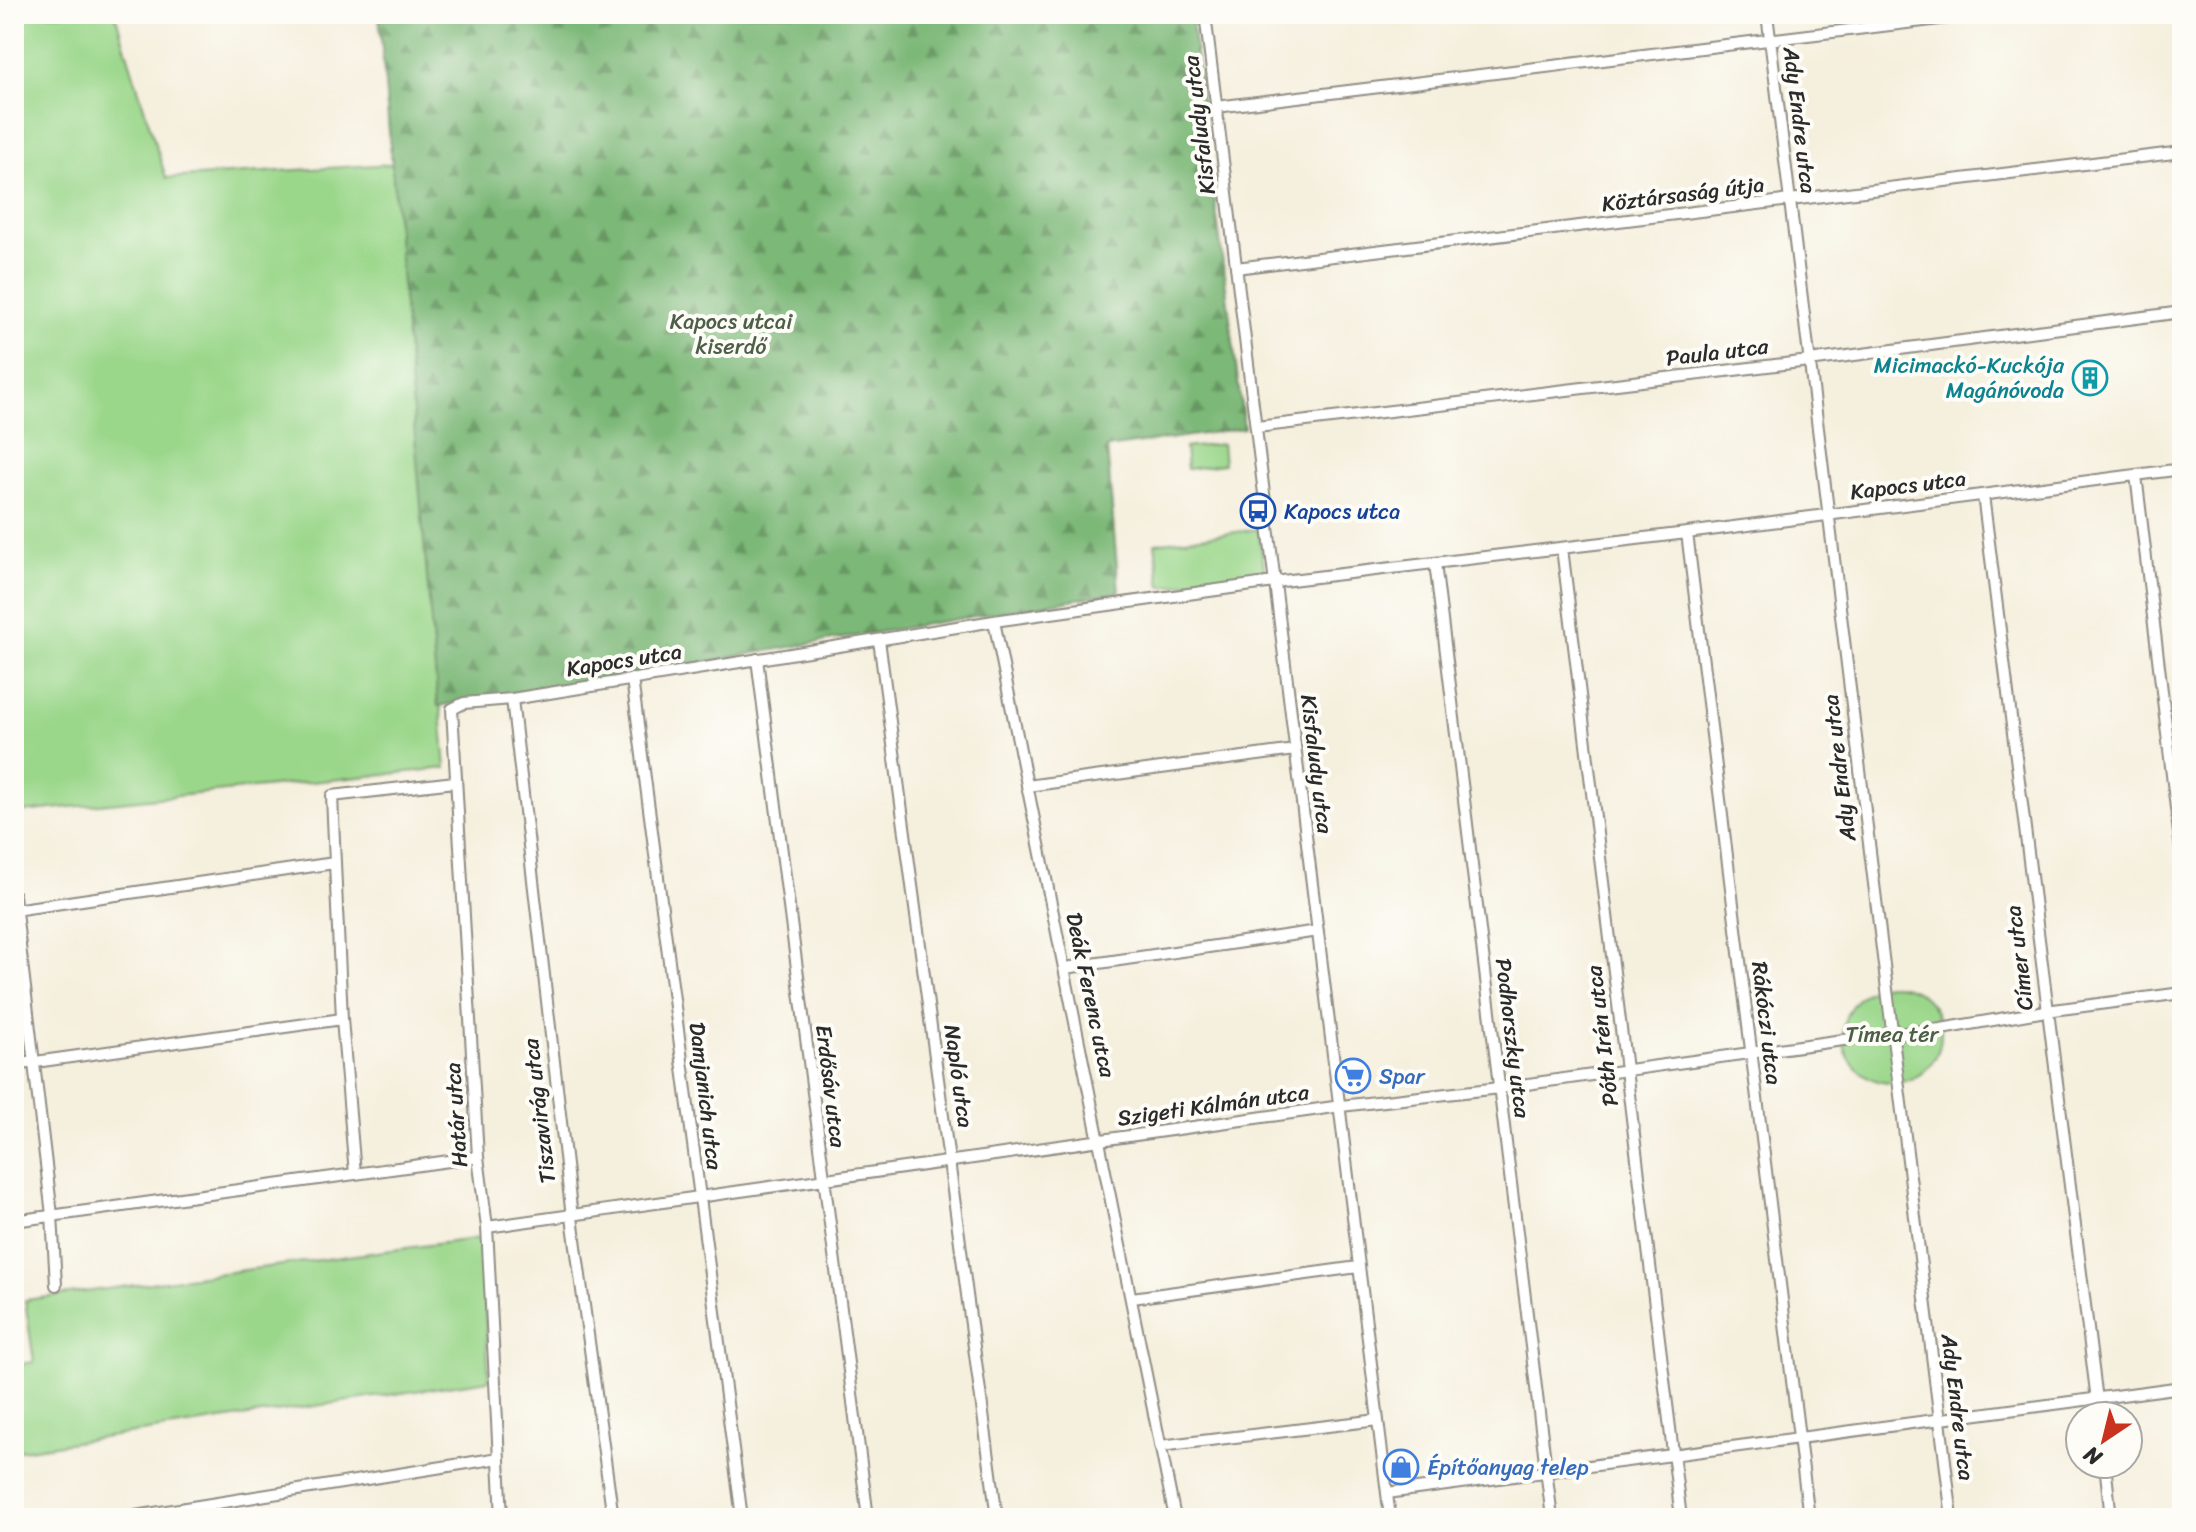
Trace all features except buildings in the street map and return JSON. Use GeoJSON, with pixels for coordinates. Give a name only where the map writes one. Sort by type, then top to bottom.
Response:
{"type":"FeatureCollection","features":[{"type":"Feature","properties":{"kind":"street","name":"Kisfaludy utca"},"geometry":{"type":"LineString","coordinates":[[1205,14],[1390,1518]]}},
{"type":"Feature","properties":{"kind":"street","name":"Ady Endre utca"},"geometry":{"type":"LineString","coordinates":[[1767,14],[1952,1518]]}},
{"type":"Feature","properties":{"kind":"street"},"geometry":{"type":"LineString","coordinates":[[1216,107],[1981,14]]}},
{"type":"Feature","properties":{"kind":"street","name":"Köztársaság útja"},"geometry":{"type":"LineString","coordinates":[[1236,268],[2182,152]]}},
{"type":"Feature","properties":{"kind":"street","name":"Paula utca"},"geometry":{"type":"LineString","coordinates":[[1257,427],[1809,361],[2182,312]]}},
{"type":"Feature","properties":{"kind":"street","name":"Kapocs utca"},"geometry":{"type":"LineString","coordinates":[[452,709],[464,703],[512,699],[994,621],[1274,582],[2182,469]]}},
{"type":"Feature","properties":{"kind":"street"},"geometry":{"type":"LineString","coordinates":[[2136,475],[2182,858]]}},
{"type":"Feature","properties":{"kind":"street","name":"Címer utca"},"geometry":{"type":"LineString","coordinates":[[1983,495],[2097,1398]]}},
{"type":"Feature","properties":{"kind":"street","name":"Rákóczi utca"},"geometry":{"type":"LineString","coordinates":[[1687,533],[1809,1518]]}},
{"type":"Feature","properties":{"kind":"street","name":"Póth Irén utca"},"geometry":{"type":"LineString","coordinates":[[1562,548],[1681,1518]]}},
{"type":"Feature","properties":{"kind":"street","name":"Podhorszky utca"},"geometry":{"type":"LineString","coordinates":[[1435,563],[1552,1518]]}},
{"type":"Feature","properties":{"kind":"street","name":"Deák Ferenc utca"},"geometry":{"type":"LineString","coordinates":[[994,621],[1175,1518]]}},
{"type":"Feature","properties":{"kind":"street","name":"Napló utca"},"geometry":{"type":"LineString","coordinates":[[879,640],[997,1518]]}},
{"type":"Feature","properties":{"kind":"street","name":"Erdősáv utca"},"geometry":{"type":"LineString","coordinates":[[757,659],[868,1518]]}},
{"type":"Feature","properties":{"kind":"street","name":"Damjanich utca"},"geometry":{"type":"LineString","coordinates":[[632,679],[742,1518]]}},
{"type":"Feature","properties":{"kind":"street","name":"Tiszavirág utca"},"geometry":{"type":"LineString","coordinates":[[512,699],[572,1217],[613,1518]]}},
{"type":"Feature","properties":{"kind":"street","name":"Határ utca"},"geometry":{"type":"LineString","coordinates":[[452,709],[478,1157],[487,1227],[502,1518]]}},
{"type":"Feature","properties":{"kind":"street"},"geometry":{"type":"LineString","coordinates":[[1027,786],[1295,750]]}},
{"type":"Feature","properties":{"kind":"street"},"geometry":{"type":"LineString","coordinates":[[355,1174],[342,1019],[332,796],[455,782]]}},
{"type":"Feature","properties":{"kind":"street"},"geometry":{"type":"LineString","coordinates":[[16,910],[334,863]]}},
{"type":"Feature","properties":{"kind":"street"},"geometry":{"type":"LineString","coordinates":[[14,895],[52,1215],[56,1285]]}},
{"type":"Feature","properties":{"kind":"street"},"geometry":{"type":"LineString","coordinates":[[1065,968],[1318,931]]}},
{"type":"Feature","properties":{"kind":"street","name":"Szigeti Kálmán utca"},"geometry":{"type":"LineString","coordinates":[[487,1227],[1341,1106],[1499,1088],[2182,993]]}},
{"type":"Feature","properties":{"kind":"street"},"geometry":{"type":"LineString","coordinates":[[14,1065],[342,1019]]}},
{"type":"Feature","properties":{"kind":"street"},"geometry":{"type":"LineString","coordinates":[[14,1221],[478,1157]]}},
{"type":"Feature","properties":{"kind":"street"},"geometry":{"type":"LineString","coordinates":[[1132,1298],[1358,1267]]}},
{"type":"Feature","properties":{"kind":"street"},"geometry":{"type":"LineString","coordinates":[[1387,1493],[2182,1387]]}},
{"type":"Feature","properties":{"kind":"street"},"geometry":{"type":"LineString","coordinates":[[1160,1446],[1378,1420]]}},
{"type":"Feature","properties":{"kind":"street"},"geometry":{"type":"LineString","coordinates":[[123,1518],[499,1458]]}},
{"type":"Feature","properties":{"kind":"street"},"geometry":{"type":"LineString","coordinates":[[2107,1480],[2111,1518]]}},
{"type":"Feature","properties":{"kind":"green space"},"geometry":{"type":"Polygon","coordinates":[[[14,14],[115,14],[166,178],[392,164],[446,768],[14,813],[14,14]]]}},
{"type":"Feature","properties":{"kind":"green space","name":"Kapocs utcai kiserdő"},"geometry":{"type":"Polygon","coordinates":[[[379,14],[1191,14],[1244,428],[1107,448],[1119,592],[438,706],[379,14]]]}},
{"type":"Feature","properties":{"kind":"green space"},"geometry":{"type":"Polygon","coordinates":[[[1222,444],[1224,464],[1187,469],[1185,448],[1222,444]]]}},
{"type":"Feature","properties":{"kind":"green space"},"geometry":{"type":"Polygon","coordinates":[[[1258,529],[1265,572],[1161,587],[1155,543],[1258,529]]]}},
{"type":"Feature","properties":{"kind":"green space","name":"Tímea tér"},"geometry":{"type":"Polygon","coordinates":[[[1892,985],[1911,989],[1927,999],[1937,1015],[1941,1034],[1937,1053],[1927,1069],[1911,1079],[1892,1083],[1873,1079],[1857,1069],[1847,1053],[1843,1034],[1847,1015],[1857,999],[1873,989],[1892,985]]]}},
{"type":"Feature","properties":{"kind":"green space"},"geometry":{"type":"Polygon","coordinates":[[[481,1238],[489,1380],[14,1451],[14,1365],[34,1362],[25,1300],[481,1238]]]}},
{"type":"Feature","properties":{"kind":"place","name":"Micimackó-Kuckója Magánóvoda"},"geometry":{"type":"Point","coordinates":[2090,378]}},
{"type":"Feature","properties":{"kind":"place","name":"Kapocs utca"},"geometry":{"type":"Point","coordinates":[1258,511]}},
{"type":"Feature","properties":{"kind":"place","name":"Spar"},"geometry":{"type":"Point","coordinates":[1353,1076]}},
{"type":"Feature","properties":{"kind":"place","name":"Építőanyag telep"},"geometry":{"type":"Point","coordinates":[1401,1467]}}]}
